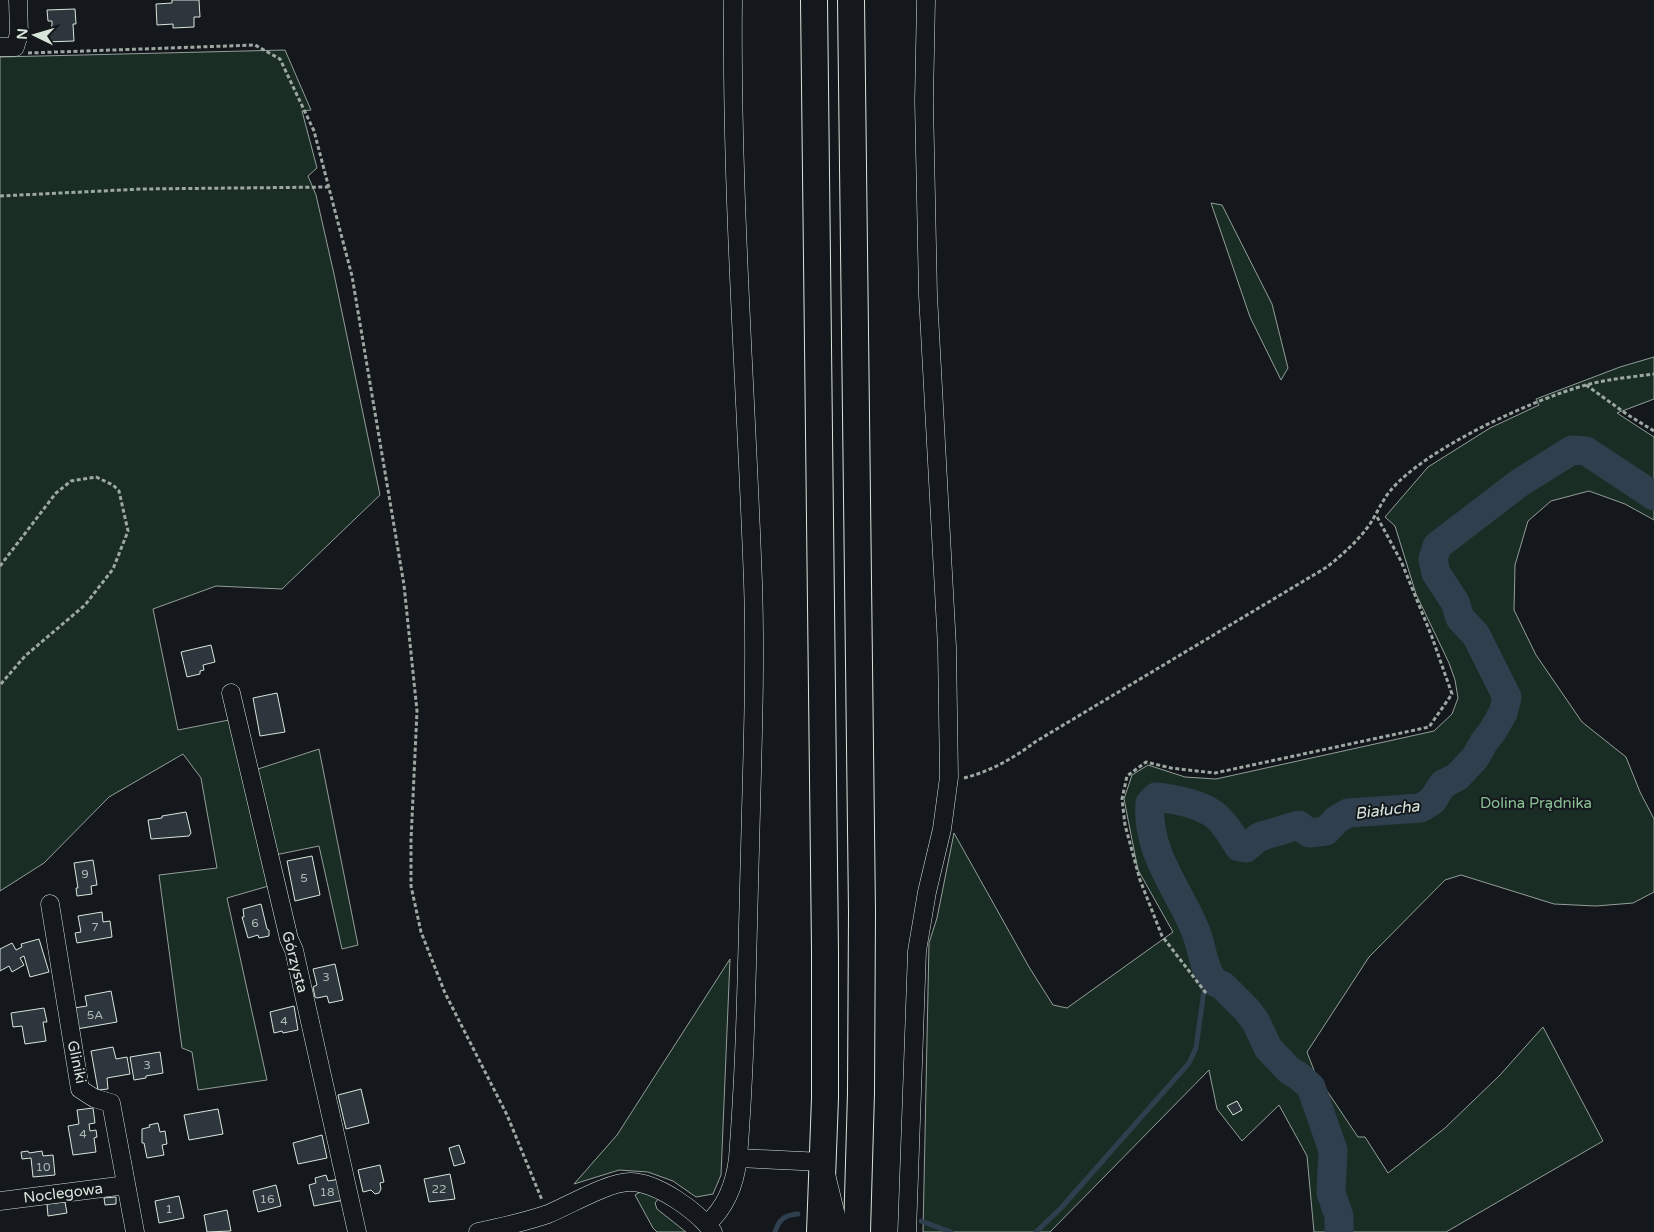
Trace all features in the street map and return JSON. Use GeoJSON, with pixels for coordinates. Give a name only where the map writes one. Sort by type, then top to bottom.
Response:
{"type":"FeatureCollection","features":[{"type":"Feature","properties":{"kind":"highway"},"geometry":{"type":"LineString","coordinates":[[814,0],[825,951],[823,1162],[838,1230]]}},
{"type":"Feature","properties":{"kind":"highway"},"geometry":{"type":"LineString","coordinates":[[838,1230],[860,1133],[862,912],[851,0]]}},
{"type":"Feature","properties":{"kind":"street"},"geometry":{"type":"LineString","coordinates":[[8,47],[19,34],[18,0]]}},
{"type":"Feature","properties":{"kind":"street"},"geometry":{"type":"LineString","coordinates":[[478,1232],[513,1225],[548,1214],[621,1183],[634,1182],[655,1189],[675,1200],[710,1228],[730,1193],[736,1170],[744,1082],[754,674],[753,586],[736,230],[733,0]]}},
{"type":"Feature","properties":{"kind":"street"},"geometry":{"type":"LineString","coordinates":[[907,1232],[917,951],[927,892],[942,829],[949,777],[947,647],[928,295],[924,101],[926,0]]}},
{"type":"Feature","properties":{"kind":"street","name":"Górzysta"},"geometry":{"type":"LineString","coordinates":[[231,693],[289,939],[294,950],[357,1232]]}},
{"type":"Feature","properties":{"kind":"street","name":"Gliniki"},"geometry":{"type":"LineString","coordinates":[[50,904],[80,1089],[94,1098],[111,1103],[135,1232]]}},
{"type":"Feature","properties":{"kind":"street"},"geometry":{"type":"LineString","coordinates":[[738,1158],[823,1162]]}},
{"type":"Feature","properties":{"kind":"street","name":"Noclegowa"},"geometry":{"type":"LineString","coordinates":[[0,1201],[126,1185]]}},
{"type":"Feature","properties":{"kind":"path"},"geometry":{"type":"LineString","coordinates":[[8,47],[23,54],[255,45],[280,59],[314,131],[352,276],[404,585],[417,711],[411,840],[412,886],[421,932],[445,993],[507,1115],[548,1214]]}},
{"type":"Feature","properties":{"kind":"path"},"geometry":{"type":"LineString","coordinates":[[0,196],[142,189],[329,187]]}},
{"type":"Feature","properties":{"kind":"path"},"geometry":{"type":"LineString","coordinates":[[949,777],[962,778],[982,774],[1327,567],[1350,548],[1376,514],[1390,491],[1415,467],[1442,450],[1491,423],[1539,402],[1586,385],[1654,374]]}},
{"type":"Feature","properties":{"kind":"path"},"geometry":{"type":"LineString","coordinates":[[1586,385],[1628,415],[1654,430]]}},
{"type":"Feature","properties":{"kind":"path"},"geometry":{"type":"LineString","coordinates":[[0,566],[56,493],[71,481],[96,476],[113,485],[119,491],[128,531],[113,569],[85,605],[25,656],[0,684]]}},
{"type":"Feature","properties":{"kind":"path"},"geometry":{"type":"LineString","coordinates":[[1206,992],[1162,936],[1140,880],[1125,825],[1122,799],[1127,776],[1146,762],[1171,768],[1215,773],[1429,728],[1452,694],[1401,561],[1376,514]]}},
{"type":"Feature","properties":{"kind":"green space"},"geometry":{"type":"Polygon","coordinates":[[[285,50],[311,110],[302,111],[317,168],[308,176],[316,195],[334,274],[380,495],[282,589],[216,586],[153,609],[178,730],[234,719],[272,885],[227,898],[267,1080],[198,1090],[192,1052],[182,1048],[159,875],[217,868],[201,778],[183,754],[109,797],[44,863],[0,891],[0,57],[285,50]]]}},
{"type":"Feature","properties":{"kind":"green space"},"geometry":{"type":"Polygon","coordinates":[[[1211,203],[1222,205],[1272,304],[1288,368],[1281,380],[1250,317],[1211,203]]]}},
{"type":"Feature","properties":{"kind":"green space","name":"Dolina Prądnika"},"geometry":{"type":"Polygon","coordinates":[[[1654,357],[1654,399],[1617,413],[1654,437],[1654,520],[1625,504],[1589,491],[1551,501],[1528,521],[1515,565],[1514,610],[1536,655],[1582,722],[1626,757],[1640,792],[1654,819],[1654,892],[1633,903],[1596,906],[1554,904],[1461,875],[1445,880],[1369,957],[1307,1052],[1315,1073],[1358,1137],[1365,1137],[1388,1173],[1445,1128],[1500,1075],[1543,1027],[1603,1141],[1446,1232],[1314,1232],[1307,1156],[1279,1105],[1242,1141],[1217,1109],[1209,1070],[1050,1232],[923,1232],[929,943],[937,918],[954,833],[1029,967],[1053,1005],[1067,1008],[1173,932],[1138,870],[1124,799],[1132,775],[1148,765],[1185,777],[1216,779],[1434,731],[1452,714],[1458,698],[1455,680],[1449,663],[1416,594],[1395,526],[1385,517],[1428,467],[1490,428],[1539,405],[1536,399],[1620,367],[1654,357]]]}},
{"type":"Feature","properties":{"kind":"green space"},"geometry":{"type":"Polygon","coordinates":[[[319,749],[358,945],[342,949],[319,846],[275,855],[255,770],[319,749]]]}},
{"type":"Feature","properties":{"kind":"green space"},"geometry":{"type":"Polygon","coordinates":[[[730,959],[721,1175],[713,1194],[696,1197],[673,1181],[648,1172],[619,1170],[574,1184],[617,1135],[730,959]]]}},
{"type":"Feature","properties":{"kind":"green space"},"geometry":{"type":"Polygon","coordinates":[[[645,1189],[659,1198],[655,1203],[657,1209],[686,1232],[657,1232],[653,1228],[635,1195],[645,1189]]]}},
{"type":"Feature","properties":{"kind":"building"},"geometry":{"type":"Polygon","coordinates":[[[172,0],[199,0],[200,17],[194,17],[194,27],[173,28],[173,24],[157,25],[156,4],[172,3],[172,0]]]}},
{"type":"Feature","properties":{"kind":"building"},"geometry":{"type":"Polygon","coordinates":[[[75,9],[76,24],[73,24],[74,41],[45,42],[45,33],[51,33],[52,24],[52,21],[48,21],[47,10],[75,9]]]}},
{"type":"Feature","properties":{"kind":"building"},"geometry":{"type":"Polygon","coordinates":[[[211,645],[215,662],[203,665],[204,670],[200,671],[200,674],[187,677],[181,652],[211,645]]]}},
{"type":"Feature","properties":{"kind":"building"},"geometry":{"type":"Polygon","coordinates":[[[277,693],[285,732],[260,736],[253,698],[277,693]]]}},
{"type":"Feature","properties":{"kind":"building"},"geometry":{"type":"Polygon","coordinates":[[[186,812],[191,833],[189,836],[151,839],[148,820],[186,812]]]}},
{"type":"Feature","properties":{"kind":"building"},"geometry":{"type":"Polygon","coordinates":[[[312,856],[320,895],[295,901],[287,861],[312,856]]]}},
{"type":"Feature","properties":{"kind":"building"},"geometry":{"type":"Polygon","coordinates":[[[93,860],[97,885],[91,886],[92,894],[77,896],[76,888],[78,888],[74,863],[93,860]]]}},
{"type":"Feature","properties":{"kind":"building"},"geometry":{"type":"Polygon","coordinates":[[[261,904],[269,936],[259,938],[258,935],[248,938],[242,917],[244,917],[243,909],[261,904]]]}},
{"type":"Feature","properties":{"kind":"building"},"geometry":{"type":"Polygon","coordinates":[[[102,912],[103,922],[110,921],[112,937],[77,943],[75,933],[81,932],[78,916],[102,912]]]}},
{"type":"Feature","properties":{"kind":"building"},"geometry":{"type":"Polygon","coordinates":[[[39,939],[49,972],[30,977],[24,956],[20,958],[24,965],[12,972],[9,966],[0,971],[0,949],[12,943],[16,950],[22,947],[21,944],[39,939]]]}},
{"type":"Feature","properties":{"kind":"building"},"geometry":{"type":"Polygon","coordinates":[[[335,964],[343,1000],[329,1003],[327,996],[315,997],[313,987],[317,985],[313,969],[335,964]]]}},
{"type":"Feature","properties":{"kind":"building"},"geometry":{"type":"Polygon","coordinates":[[[111,991],[117,1022],[77,1029],[74,1008],[87,1006],[85,996],[111,991]]]}},
{"type":"Feature","properties":{"kind":"building"},"geometry":{"type":"Polygon","coordinates":[[[294,1006],[298,1030],[274,1033],[270,1012],[294,1006]]]}},
{"type":"Feature","properties":{"kind":"building"},"geometry":{"type":"Polygon","coordinates":[[[44,1008],[47,1022],[43,1022],[46,1041],[25,1044],[22,1026],[13,1027],[11,1013],[44,1008]]]}},
{"type":"Feature","properties":{"kind":"building"},"geometry":{"type":"Polygon","coordinates":[[[113,1047],[116,1059],[127,1057],[130,1074],[107,1078],[108,1089],[98,1090],[91,1051],[113,1047]]]}},
{"type":"Feature","properties":{"kind":"building"},"geometry":{"type":"Polygon","coordinates":[[[160,1052],[163,1073],[134,1080],[130,1057],[160,1052]]]}},
{"type":"Feature","properties":{"kind":"building"},"geometry":{"type":"Polygon","coordinates":[[[361,1089],[369,1123],[346,1129],[338,1095],[361,1089]]]}},
{"type":"Feature","properties":{"kind":"building"},"geometry":{"type":"Polygon","coordinates":[[[1237,1101],[1242,1110],[1233,1115],[1227,1106],[1237,1101]]]}},
{"type":"Feature","properties":{"kind":"building"},"geometry":{"type":"Polygon","coordinates":[[[93,1108],[95,1123],[89,1124],[90,1131],[96,1130],[97,1137],[94,1138],[96,1152],[73,1155],[68,1126],[79,1124],[77,1110],[93,1108]]]}},
{"type":"Feature","properties":{"kind":"building"},"geometry":{"type":"Polygon","coordinates":[[[218,1109],[223,1134],[189,1140],[184,1115],[218,1109]]]}},
{"type":"Feature","properties":{"kind":"building"},"geometry":{"type":"Polygon","coordinates":[[[158,1123],[160,1132],[165,1131],[167,1144],[162,1145],[164,1155],[147,1158],[144,1143],[142,1143],[142,1129],[158,1123]]]}},
{"type":"Feature","properties":{"kind":"building"},"geometry":{"type":"Polygon","coordinates":[[[322,1135],[327,1158],[298,1164],[293,1143],[322,1135]]]}},
{"type":"Feature","properties":{"kind":"building"},"geometry":{"type":"Polygon","coordinates":[[[459,1145],[465,1163],[454,1166],[449,1148],[459,1145]]]}},
{"type":"Feature","properties":{"kind":"building"},"geometry":{"type":"Polygon","coordinates":[[[28,1151],[29,1153],[42,1151],[43,1156],[53,1155],[55,1175],[33,1177],[31,1158],[22,1159],[21,1152],[28,1151]]]}},
{"type":"Feature","properties":{"kind":"building"},"geometry":{"type":"Polygon","coordinates":[[[380,1165],[384,1182],[380,1183],[381,1189],[379,1193],[375,1194],[371,1190],[363,1192],[358,1170],[380,1165]]]}},
{"type":"Feature","properties":{"kind":"building"},"geometry":{"type":"Polygon","coordinates":[[[450,1174],[455,1199],[429,1202],[424,1179],[450,1174]]]}},
{"type":"Feature","properties":{"kind":"building"},"geometry":{"type":"Polygon","coordinates":[[[326,1175],[328,1181],[340,1179],[344,1200],[314,1206],[309,1185],[316,1183],[315,1178],[326,1175]]]}},
{"type":"Feature","properties":{"kind":"building"},"geometry":{"type":"Polygon","coordinates":[[[276,1185],[281,1206],[258,1212],[253,1191],[276,1185]]]}},
{"type":"Feature","properties":{"kind":"building"},"geometry":{"type":"Polygon","coordinates":[[[179,1196],[184,1218],[159,1223],[155,1201],[179,1196]]]}},
{"type":"Feature","properties":{"kind":"building"},"geometry":{"type":"Polygon","coordinates":[[[116,1197],[116,1204],[105,1205],[104,1198],[116,1197]]]}},
{"type":"Feature","properties":{"kind":"building"},"geometry":{"type":"Polygon","coordinates":[[[65,1202],[67,1213],[48,1216],[47,1204],[65,1202]]]}},
{"type":"Feature","properties":{"kind":"building"},"geometry":{"type":"Polygon","coordinates":[[[227,1210],[231,1231],[207,1232],[204,1215],[227,1210]]]}},
{"type":"Feature","properties":{"kind":"waterway","name":"Białucha"},"geometry":{"type":"LineString","coordinates":[[1339,1232],[1339,1216],[1331,1193],[1333,1150],[1311,1087],[1289,1070],[1268,1048],[1256,1022],[1247,1010],[1223,986],[1213,981],[1209,974],[1194,927],[1157,852],[1150,820],[1150,803],[1156,797],[1185,802],[1206,810],[1220,820],[1239,847],[1246,848],[1259,837],[1299,825],[1309,833],[1326,831],[1336,820],[1348,813],[1421,808],[1432,801],[1443,784],[1457,777],[1475,758],[1503,713],[1507,697],[1476,635],[1460,618],[1455,602],[1436,573],[1433,559],[1437,546],[1518,484],[1572,450],[1586,451],[1654,496]]}},
{"type":"Feature","properties":{"kind":"waterway"},"geometry":{"type":"LineString","coordinates":[[1036,1232],[1061,1208],[1189,1063],[1196,1048],[1207,969]]}},
{"type":"Feature","properties":{"kind":"waterway"},"geometry":{"type":"LineString","coordinates":[[775,1232],[783,1218],[798,1214]]}},
{"type":"Feature","properties":{"kind":"waterway"},"geometry":{"type":"LineString","coordinates":[[921,1221],[951,1232]]}}]}
